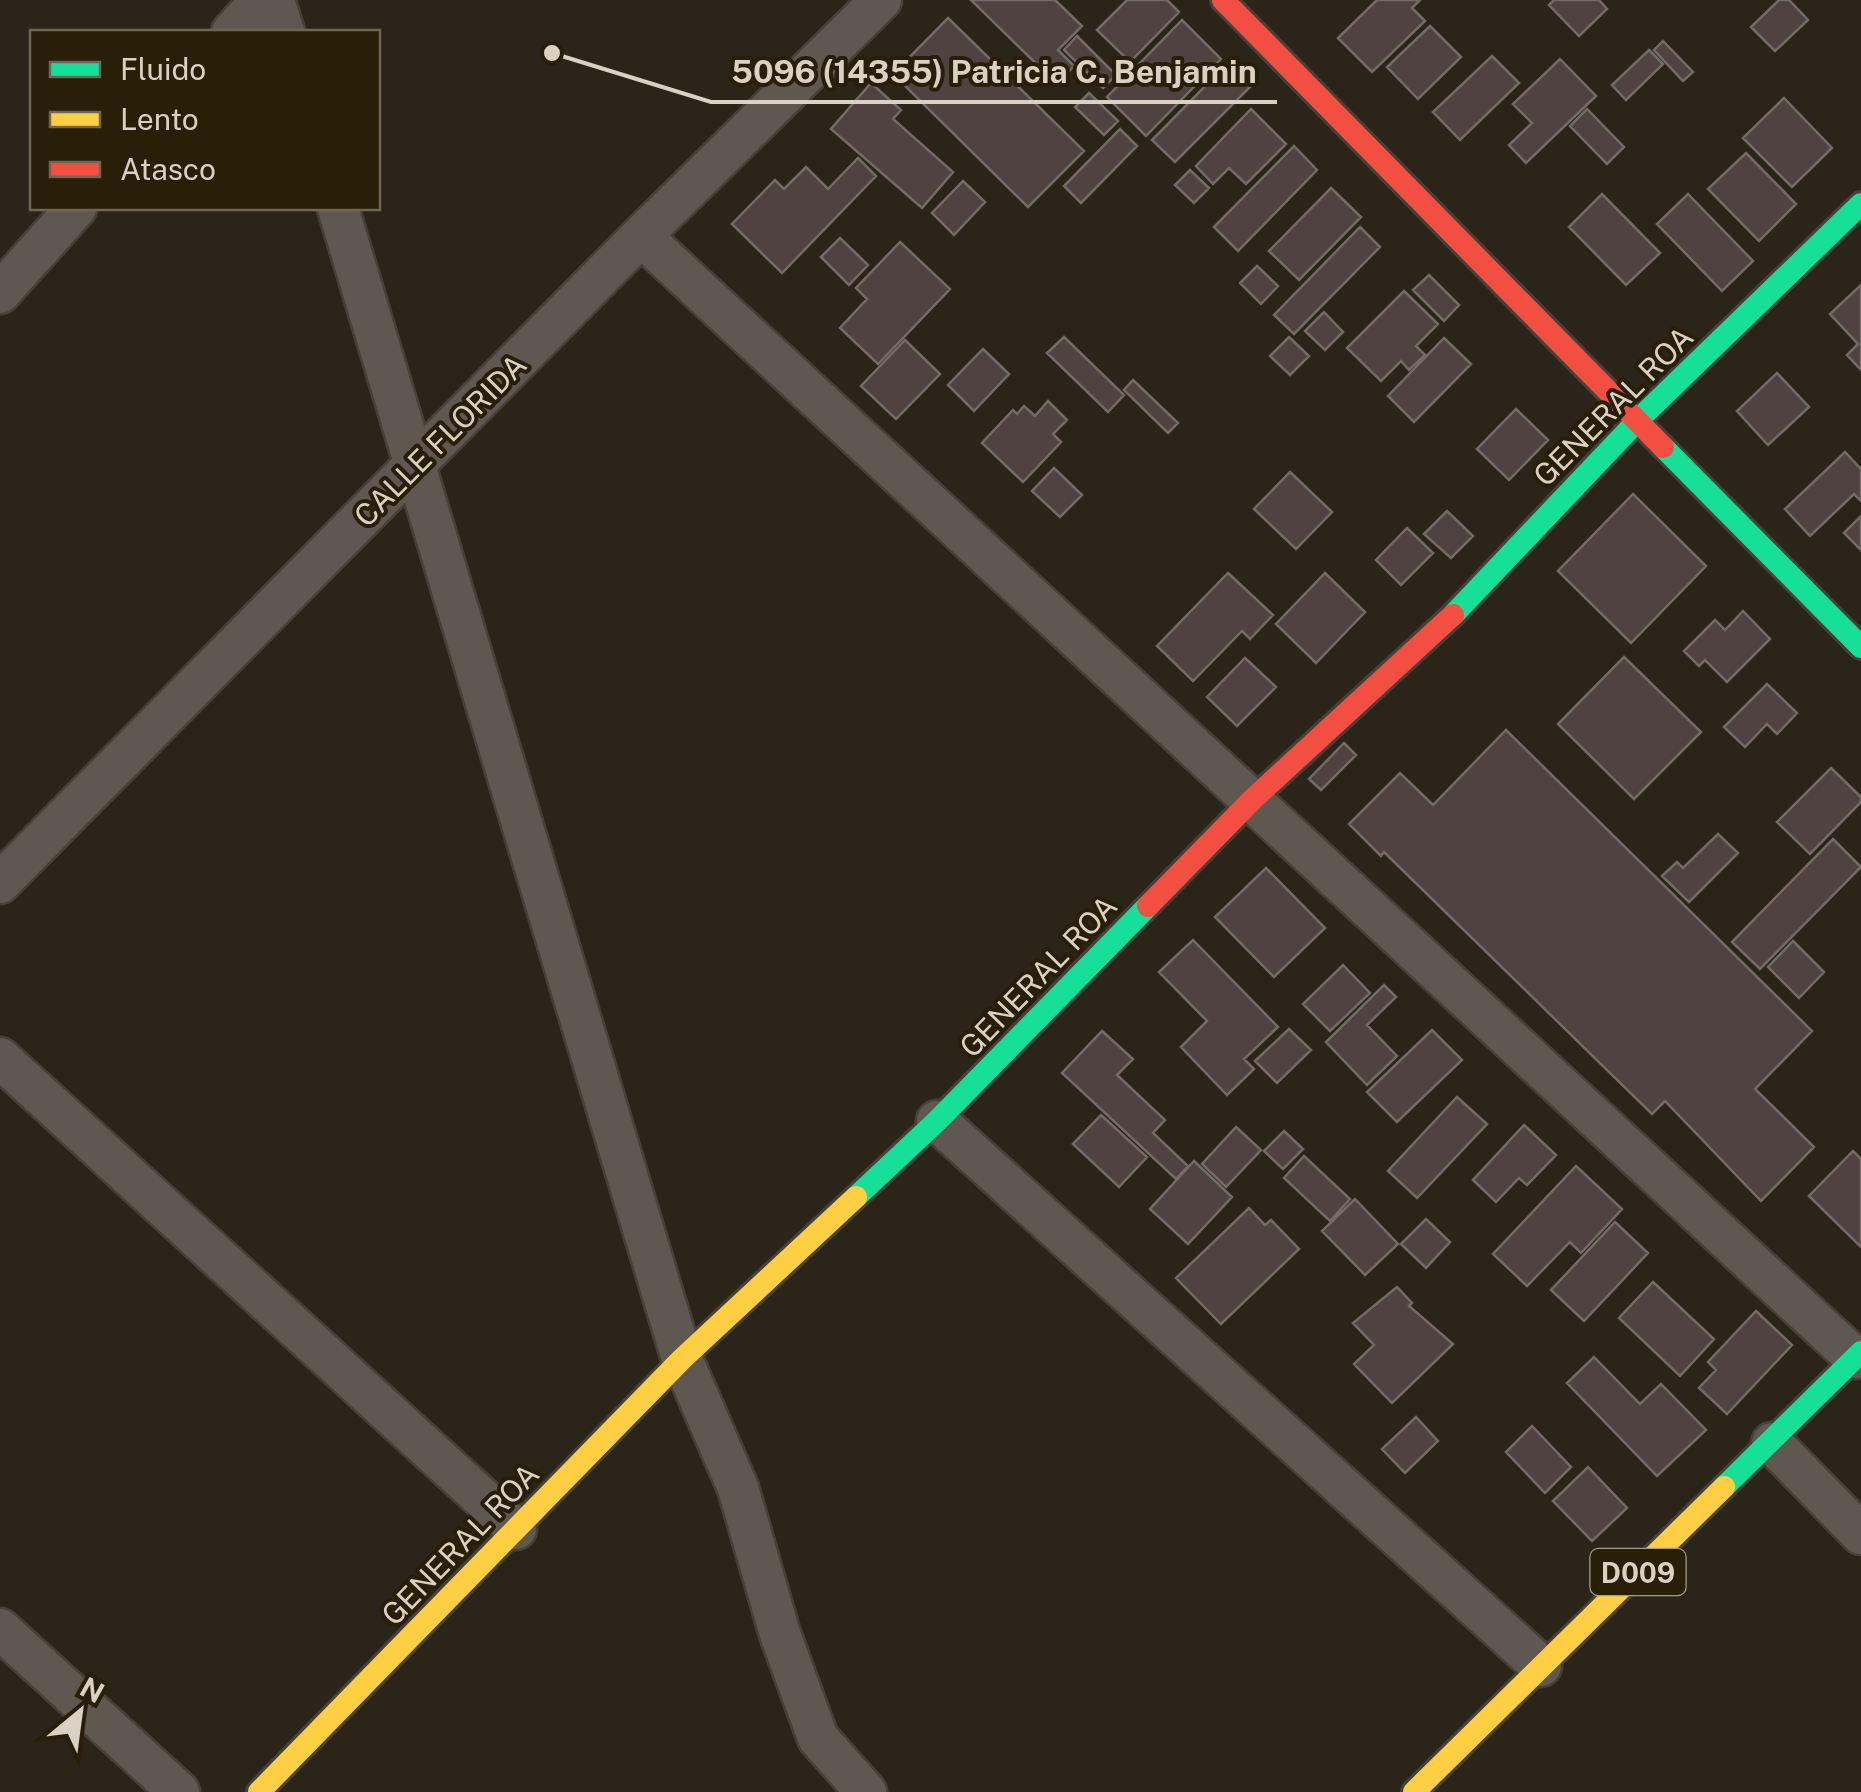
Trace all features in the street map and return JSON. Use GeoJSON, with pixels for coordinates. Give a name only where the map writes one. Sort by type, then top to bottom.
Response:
{"type":"FeatureCollection","features":[{"type":"Feature","properties":{"kind":"street"},"geometry":{"type":"LineString","coordinates":[[234,30],[261,0]]}},
{"type":"Feature","properties":{"kind":"street"},"geometry":{"type":"LineString","coordinates":[[274,0],[283,30]]}},
{"type":"Feature","properties":{"kind":"street","name":"CALLE FLORIDA"},"geometry":{"type":"LineString","coordinates":[[0,882],[641,236],[882,0]]}},
{"type":"Feature","properties":{"kind":"street"},"geometry":{"type":"LineString","coordinates":[[1223,0],[1640,418],[1861,647]]}},
{"type":"Feature","properties":{"kind":"street","name":"GENERAL ROA"},"geometry":{"type":"LineString","coordinates":[[259,1792],[682,1359],[937,1121],[1254,799],[1452,615],[1640,418],[1861,204]]}},
{"type":"Feature","properties":{"kind":"street"},"geometry":{"type":"LineString","coordinates":[[0,293],[74,210]]}},
{"type":"Feature","properties":{"kind":"street"},"geometry":{"type":"LineString","coordinates":[[339,210],[682,1359],[738,1488],[780,1634],[818,1738],[866,1792]]}},
{"type":"Feature","properties":{"kind":"street"},"geometry":{"type":"LineString","coordinates":[[641,236],[1858,1355]]}},
{"type":"Feature","properties":{"kind":"street"},"geometry":{"type":"LineString","coordinates":[[0,1058],[516,1529]]}},
{"type":"Feature","properties":{"kind":"street"},"geometry":{"type":"LineString","coordinates":[[937,1121],[1541,1666]]}},
{"type":"Feature","properties":{"kind":"street","name":"D009"},"geometry":{"type":"LineString","coordinates":[[1414,1792],[1858,1355]]}},
{"type":"Feature","properties":{"kind":"street"},"geometry":{"type":"LineString","coordinates":[[1772,1442],[1861,1534]]}},
{"type":"Feature","properties":{"kind":"street"},"geometry":{"type":"LineString","coordinates":[[0,1629],[178,1792]]}},
{"type":"Feature","properties":{"kind":"building"},"geometry":{"type":"Polygon","coordinates":[[[971,0],[1055,0],[1082,26],[1058,50],[1074,66],[1057,84],[971,0]]]}},
{"type":"Feature","properties":{"kind":"building"},"geometry":{"type":"Polygon","coordinates":[[[1127,0],[1167,0],[1179,12],[1130,62],[1097,30],[1127,0]]]}},
{"type":"Feature","properties":{"kind":"building"},"geometry":{"type":"Polygon","coordinates":[[[1377,0],[1420,0],[1412,8],[1425,21],[1372,72],[1338,38],[1377,0]]]}},
{"type":"Feature","properties":{"kind":"building"},"geometry":{"type":"Polygon","coordinates":[[[1554,0],[1599,0],[1607,9],[1579,36],[1549,5],[1554,0]]]}},
{"type":"Feature","properties":{"kind":"building"},"geometry":{"type":"Polygon","coordinates":[[[1779,0],[1789,0],[1808,20],[1775,51],[1751,27],[1779,0]]]}},
{"type":"Feature","properties":{"kind":"building"},"geometry":{"type":"Polygon","coordinates":[[[948,18],[1084,151],[1028,207],[893,74],[948,18]]]}},
{"type":"Feature","properties":{"kind":"building"},"geometry":{"type":"Polygon","coordinates":[[[1182,20],[1221,59],[1146,136],[1107,97],[1182,20]]]}},
{"type":"Feature","properties":{"kind":"building"},"geometry":{"type":"Polygon","coordinates":[[[1430,26],[1461,57],[1418,99],[1387,67],[1430,26]]]}},
{"type":"Feature","properties":{"kind":"building"},"geometry":{"type":"Polygon","coordinates":[[[1077,36],[1116,75],[1103,88],[1064,50],[1077,36]]]}},
{"type":"Feature","properties":{"kind":"building"},"geometry":{"type":"Polygon","coordinates":[[[1663,41],[1693,72],[1683,81],[1654,50],[1663,41]]]}},
{"type":"Feature","properties":{"kind":"building"},"geometry":{"type":"Polygon","coordinates":[[[1649,50],[1663,64],[1626,100],[1612,85],[1649,50]]]}},
{"type":"Feature","properties":{"kind":"building"},"geometry":{"type":"Polygon","coordinates":[[[1492,56],[1519,83],[1460,140],[1433,112],[1492,56]]]}},
{"type":"Feature","properties":{"kind":"building"},"geometry":{"type":"Polygon","coordinates":[[[1560,59],[1596,96],[1526,163],[1509,145],[1532,123],[1513,104],[1560,59]]]}},
{"type":"Feature","properties":{"kind":"building"},"geometry":{"type":"Polygon","coordinates":[[[1229,62],[1252,85],[1175,162],[1152,140],[1229,62]]]}},
{"type":"Feature","properties":{"kind":"building"},"geometry":{"type":"Polygon","coordinates":[[[871,83],[901,110],[893,119],[953,172],[922,208],[831,129],[871,83]]]}},
{"type":"Feature","properties":{"kind":"building"},"geometry":{"type":"Polygon","coordinates":[[[1089,93],[1118,121],[1104,135],[1075,107],[1089,93]]]}},
{"type":"Feature","properties":{"kind":"building"},"geometry":{"type":"Polygon","coordinates":[[[1784,98],[1832,148],[1792,187],[1743,138],[1784,98]]]}},
{"type":"Feature","properties":{"kind":"building"},"geometry":{"type":"Polygon","coordinates":[[[1251,109],[1286,144],[1246,184],[1229,168],[1213,184],[1196,166],[1251,109]]]}},
{"type":"Feature","properties":{"kind":"building"},"geometry":{"type":"Polygon","coordinates":[[[1587,109],[1624,147],[1607,164],[1570,126],[1587,109]]]}},
{"type":"Feature","properties":{"kind":"building"},"geometry":{"type":"Polygon","coordinates":[[[1120,129],[1137,146],[1081,203],[1064,186],[1120,129]]]}},
{"type":"Feature","properties":{"kind":"building"},"geometry":{"type":"Polygon","coordinates":[[[1294,146],[1317,170],[1238,251],[1214,227],[1294,146]]]}},
{"type":"Feature","properties":{"kind":"building"},"geometry":{"type":"Polygon","coordinates":[[[1746,153],[1796,204],[1759,241],[1708,189],[1746,153]]]}},
{"type":"Feature","properties":{"kind":"building"},"geometry":{"type":"Polygon","coordinates":[[[858,158],[876,176],[782,273],[732,224],[775,180],[784,189],[806,167],[828,189],[858,158]]]}},
{"type":"Feature","properties":{"kind":"building"},"geometry":{"type":"Polygon","coordinates":[[[1190,170],[1209,188],[1194,203],[1175,185],[1190,170]]]}},
{"type":"Feature","properties":{"kind":"building"},"geometry":{"type":"Polygon","coordinates":[[[963,181],[985,202],[954,235],[932,213],[963,181]]]}},
{"type":"Feature","properties":{"kind":"building"},"geometry":{"type":"Polygon","coordinates":[[[1331,188],[1361,217],[1299,280],[1269,251],[1331,188]]]}},
{"type":"Feature","properties":{"kind":"building"},"geometry":{"type":"Polygon","coordinates":[[[1602,194],[1660,253],[1626,285],[1569,227],[1602,194]]]}},
{"type":"Feature","properties":{"kind":"building"},"geometry":{"type":"Polygon","coordinates":[[[1688,194],[1753,261],[1722,291],[1657,224],[1688,194]]]}},
{"type":"Feature","properties":{"kind":"building"},"geometry":{"type":"Polygon","coordinates":[[[1360,227],[1380,247],[1294,334],[1274,315],[1360,227]]]}},
{"type":"Feature","properties":{"kind":"building"},"geometry":{"type":"Polygon","coordinates":[[[840,238],[868,265],[849,285],[821,257],[840,238]]]}},
{"type":"Feature","properties":{"kind":"building"},"geometry":{"type":"Polygon","coordinates":[[[900,242],[950,289],[878,364],[840,328],[867,299],[856,288],[900,242]]]}},
{"type":"Feature","properties":{"kind":"building"},"geometry":{"type":"Polygon","coordinates":[[[1257,266],[1278,286],[1261,304],[1240,283],[1257,266]]]}},
{"type":"Feature","properties":{"kind":"building"},"geometry":{"type":"Polygon","coordinates":[[[1429,275],[1459,305],[1444,321],[1413,290],[1429,275]]]}},
{"type":"Feature","properties":{"kind":"building"},"geometry":{"type":"Polygon","coordinates":[[[1861,285],[1861,370],[1847,355],[1858,344],[1830,314],[1861,285]]]}},
{"type":"Feature","properties":{"kind":"building"},"geometry":{"type":"Polygon","coordinates":[[[1404,291],[1438,324],[1416,346],[1425,355],[1409,370],[1401,361],[1381,381],[1347,348],[1404,291]]]}},
{"type":"Feature","properties":{"kind":"building"},"geometry":{"type":"Polygon","coordinates":[[[1324,312],[1343,332],[1325,350],[1305,331],[1324,312]]]}},
{"type":"Feature","properties":{"kind":"building"},"geometry":{"type":"Polygon","coordinates":[[[1064,337],[1124,395],[1108,412],[1047,353],[1064,337]]]}},
{"type":"Feature","properties":{"kind":"building"},"geometry":{"type":"Polygon","coordinates":[[[1289,337],[1309,356],[1290,375],[1270,356],[1289,337]]]}},
{"type":"Feature","properties":{"kind":"building"},"geometry":{"type":"Polygon","coordinates":[[[1444,338],[1471,364],[1414,422],[1388,396],[1444,338]]]}},
{"type":"Feature","properties":{"kind":"building"},"geometry":{"type":"Polygon","coordinates":[[[905,340],[940,374],[896,419],[861,386],[905,340]]]}},
{"type":"Feature","properties":{"kind":"building"},"geometry":{"type":"Polygon","coordinates":[[[983,349],[1009,374],[974,411],[948,385],[983,349]]]}},
{"type":"Feature","properties":{"kind":"building"},"geometry":{"type":"Polygon","coordinates":[[[1777,373],[1809,407],[1768,445],[1737,411],[1777,373]]]}},
{"type":"Feature","properties":{"kind":"building"},"geometry":{"type":"Polygon","coordinates":[[[1133,380],[1178,423],[1168,433],[1124,390],[1133,380]]]}},
{"type":"Feature","properties":{"kind":"building"},"geometry":{"type":"Polygon","coordinates":[[[1048,401],[1067,420],[1053,434],[1061,442],[1023,482],[982,443],[1013,410],[1017,414],[1024,406],[1035,416],[1048,401]]]}},
{"type":"Feature","properties":{"kind":"building"},"geometry":{"type":"Polygon","coordinates":[[[1516,409],[1548,440],[1509,480],[1477,449],[1516,409]]]}},
{"type":"Feature","properties":{"kind":"building"},"geometry":{"type":"Polygon","coordinates":[[[1845,452],[1861,469],[1861,501],[1854,494],[1810,536],[1785,509],[1845,452]]]}},
{"type":"Feature","properties":{"kind":"building"},"geometry":{"type":"Polygon","coordinates":[[[1054,468],[1082,495],[1060,517],[1032,491],[1054,468]]]}},
{"type":"Feature","properties":{"kind":"building"},"geometry":{"type":"Polygon","coordinates":[[[1290,472],[1332,512],[1296,549],[1254,509],[1290,472]]]}},
{"type":"Feature","properties":{"kind":"building"},"geometry":{"type":"Polygon","coordinates":[[[1633,494],[1706,566],[1631,643],[1558,571],[1633,494]]]}},
{"type":"Feature","properties":{"kind":"building"},"geometry":{"type":"Polygon","coordinates":[[[1447,511],[1473,536],[1451,558],[1424,534],[1447,511]]]}},
{"type":"Feature","properties":{"kind":"building"},"geometry":{"type":"Polygon","coordinates":[[[1861,516],[1861,550],[1844,533],[1861,516]]]}},
{"type":"Feature","properties":{"kind":"building"},"geometry":{"type":"Polygon","coordinates":[[[1407,528],[1433,553],[1401,585],[1376,560],[1407,528]]]}},
{"type":"Feature","properties":{"kind":"building"},"geometry":{"type":"Polygon","coordinates":[[[1228,573],[1273,615],[1250,639],[1242,631],[1193,681],[1157,646],[1228,573]]]}},
{"type":"Feature","properties":{"kind":"building"},"geometry":{"type":"Polygon","coordinates":[[[1325,573],[1365,612],[1316,663],[1276,624],[1325,573]]]}},
{"type":"Feature","properties":{"kind":"building"},"geometry":{"type":"Polygon","coordinates":[[[1743,611],[1770,639],[1727,682],[1705,660],[1699,666],[1684,651],[1715,620],[1725,630],[1743,611]]]}},
{"type":"Feature","properties":{"kind":"building"},"geometry":{"type":"Polygon","coordinates":[[[1624,657],[1701,732],[1634,799],[1558,724],[1624,657]]]}},
{"type":"Feature","properties":{"kind":"building"},"geometry":{"type":"Polygon","coordinates":[[[1245,658],[1276,687],[1237,726],[1207,697],[1245,658]]]}},
{"type":"Feature","properties":{"kind":"building"},"geometry":{"type":"Polygon","coordinates":[[[1767,684],[1797,713],[1777,734],[1767,724],[1745,747],[1724,727],[1767,684]]]}},
{"type":"Feature","properties":{"kind":"building"},"geometry":{"type":"Polygon","coordinates":[[[1506,730],[1812,1031],[1755,1089],[1814,1147],[1761,1201],[1665,1101],[1652,1114],[1384,852],[1381,856],[1349,824],[1400,773],[1433,805],[1506,730]]]}},
{"type":"Feature","properties":{"kind":"building"},"geometry":{"type":"Polygon","coordinates":[[[1344,743],[1356,755],[1321,790],[1309,779],[1344,743]]]}},
{"type":"Feature","properties":{"kind":"building"},"geometry":{"type":"Polygon","coordinates":[[[1831,768],[1861,797],[1861,802],[1810,854],[1777,822],[1831,768]]]}},
{"type":"Feature","properties":{"kind":"building"},"geometry":{"type":"Polygon","coordinates":[[[1718,834],[1738,853],[1689,902],[1662,876],[1677,862],[1683,868],[1718,834]]]}},
{"type":"Feature","properties":{"kind":"building"},"geometry":{"type":"Polygon","coordinates":[[[1833,839],[1861,867],[1760,969],[1732,942],[1833,839]]]}},
{"type":"Feature","properties":{"kind":"building"},"geometry":{"type":"Polygon","coordinates":[[[1266,868],[1325,928],[1274,977],[1215,917],[1266,868]]]}},
{"type":"Feature","properties":{"kind":"building"},"geometry":{"type":"Polygon","coordinates":[[[1193,940],[1278,1027],[1244,1059],[1254,1069],[1227,1095],[1181,1047],[1207,1021],[1159,972],[1193,940]]]}},
{"type":"Feature","properties":{"kind":"building"},"geometry":{"type":"Polygon","coordinates":[[[1793,941],[1824,972],[1799,998],[1768,967],[1793,941]]]}},
{"type":"Feature","properties":{"kind":"building"},"geometry":{"type":"Polygon","coordinates":[[[1343,965],[1370,993],[1330,1031],[1303,1004],[1343,965]]]}},
{"type":"Feature","properties":{"kind":"building"},"geometry":{"type":"Polygon","coordinates":[[[1384,985],[1396,997],[1367,1025],[1397,1056],[1367,1085],[1326,1042],[1384,985]]]}},
{"type":"Feature","properties":{"kind":"building"},"geometry":{"type":"Polygon","coordinates":[[[1289,1029],[1311,1050],[1277,1083],[1255,1061],[1289,1029]]]}},
{"type":"Feature","properties":{"kind":"building"},"geometry":{"type":"Polygon","coordinates":[[[1432,1030],[1462,1060],[1397,1122],[1367,1092],[1432,1030]]]}},
{"type":"Feature","properties":{"kind":"building"},"geometry":{"type":"Polygon","coordinates":[[[1102,1031],[1133,1059],[1117,1075],[1165,1120],[1153,1133],[1188,1166],[1176,1179],[1062,1073],[1102,1031]]]}},
{"type":"Feature","properties":{"kind":"building"},"geometry":{"type":"Polygon","coordinates":[[[1457,1097],[1487,1124],[1417,1198],[1388,1171],[1457,1097]]]}},
{"type":"Feature","properties":{"kind":"building"},"geometry":{"type":"Polygon","coordinates":[[[1101,1115],[1147,1157],[1119,1187],[1073,1144],[1101,1115]]]}},
{"type":"Feature","properties":{"kind":"building"},"geometry":{"type":"Polygon","coordinates":[[[1524,1125],[1556,1155],[1527,1185],[1519,1178],[1496,1202],[1473,1180],[1524,1125]]]}},
{"type":"Feature","properties":{"kind":"building"},"geometry":{"type":"Polygon","coordinates":[[[1236,1127],[1261,1150],[1226,1187],[1202,1164],[1236,1127]]]}},
{"type":"Feature","properties":{"kind":"building"},"geometry":{"type":"Polygon","coordinates":[[[1284,1131],[1303,1149],[1283,1169],[1264,1151],[1284,1131]]]}},
{"type":"Feature","properties":{"kind":"building"},"geometry":{"type":"Polygon","coordinates":[[[1853,1151],[1861,1159],[1861,1247],[1809,1196],[1853,1151]]]}},
{"type":"Feature","properties":{"kind":"building"},"geometry":{"type":"Polygon","coordinates":[[[1304,1156],[1350,1199],[1330,1221],[1284,1178],[1304,1156]]]}},
{"type":"Feature","properties":{"kind":"building"},"geometry":{"type":"Polygon","coordinates":[[[1194,1161],[1232,1197],[1188,1244],[1150,1209],[1194,1161]]]}},
{"type":"Feature","properties":{"kind":"building"},"geometry":{"type":"Polygon","coordinates":[[[1576,1166],[1622,1209],[1581,1253],[1570,1242],[1527,1286],[1493,1254],[1576,1166]]]}},
{"type":"Feature","properties":{"kind":"building"},"geometry":{"type":"Polygon","coordinates":[[[1355,1199],[1398,1244],[1365,1275],[1322,1231],[1355,1199]]]}},
{"type":"Feature","properties":{"kind":"building"},"geometry":{"type":"Polygon","coordinates":[[[1249,1208],[1265,1225],[1271,1220],[1299,1249],[1221,1324],[1176,1278],[1249,1208]]]}},
{"type":"Feature","properties":{"kind":"building"},"geometry":{"type":"Polygon","coordinates":[[[1426,1219],[1450,1242],[1426,1268],[1401,1244],[1426,1219]]]}},
{"type":"Feature","properties":{"kind":"building"},"geometry":{"type":"Polygon","coordinates":[[[1615,1222],[1648,1253],[1584,1321],[1551,1290],[1615,1222]]]}},
{"type":"Feature","properties":{"kind":"building"},"geometry":{"type":"Polygon","coordinates":[[[1653,1282],[1714,1339],[1680,1376],[1619,1318],[1653,1282]]]}},
{"type":"Feature","properties":{"kind":"building"},"geometry":{"type":"Polygon","coordinates":[[[1397,1287],[1412,1303],[1409,1306],[1453,1344],[1392,1403],[1354,1364],[1374,1345],[1353,1323],[1397,1287]]]}},
{"type":"Feature","properties":{"kind":"building"},"geometry":{"type":"Polygon","coordinates":[[[1756,1311],[1792,1345],[1727,1414],[1699,1388],[1716,1370],[1708,1362],[1756,1311]]]}},
{"type":"Feature","properties":{"kind":"building"},"geometry":{"type":"Polygon","coordinates":[[[1594,1357],[1640,1404],[1661,1384],[1706,1430],[1657,1476],[1567,1383],[1594,1357]]]}},
{"type":"Feature","properties":{"kind":"building"},"geometry":{"type":"Polygon","coordinates":[[[1416,1417],[1438,1441],[1405,1473],[1382,1449],[1416,1417]]]}},
{"type":"Feature","properties":{"kind":"building"},"geometry":{"type":"Polygon","coordinates":[[[1532,1426],[1571,1467],[1545,1493],[1506,1452],[1532,1426]]]}},
{"type":"Feature","properties":{"kind":"building"},"geometry":{"type":"Polygon","coordinates":[[[1588,1467],[1627,1508],[1592,1541],[1553,1501],[1588,1467]]]}},
{"type":"Feature","properties":{"kind":"traffic: fast"},"geometry":{"type":"LineString","coordinates":[[1453,615],[1640,418],[1861,204]]}},
{"type":"Feature","properties":{"kind":"traffic: fast"},"geometry":{"type":"LineString","coordinates":[[1663,447],[1861,647]]}},
{"type":"Feature","properties":{"kind":"traffic: fast"},"geometry":{"type":"LineString","coordinates":[[856,1197],[937,1121],[1148,906]]}},
{"type":"Feature","properties":{"kind":"traffic: fast"},"geometry":{"type":"LineString","coordinates":[[1724,1487],[1861,1352]]}},
{"type":"Feature","properties":{"kind":"traffic: slow"},"geometry":{"type":"LineString","coordinates":[[259,1792],[682,1359],[856,1197]]}},
{"type":"Feature","properties":{"kind":"traffic: slow"},"geometry":{"type":"LineString","coordinates":[[1414,1792],[1724,1487]]}},
{"type":"Feature","properties":{"kind":"traffic: jam"},"geometry":{"type":"LineString","coordinates":[[1223,0],[1663,447]]}},
{"type":"Feature","properties":{"kind":"traffic: jam"},"geometry":{"type":"LineString","coordinates":[[1148,906],[1253,799],[1453,615]]}},
{"type":"Feature","properties":{"kind":"place","name":"5096 (14355) Patricia C. Benjamin"},"geometry":{"type":"Point","coordinates":[552,53]}}]}
